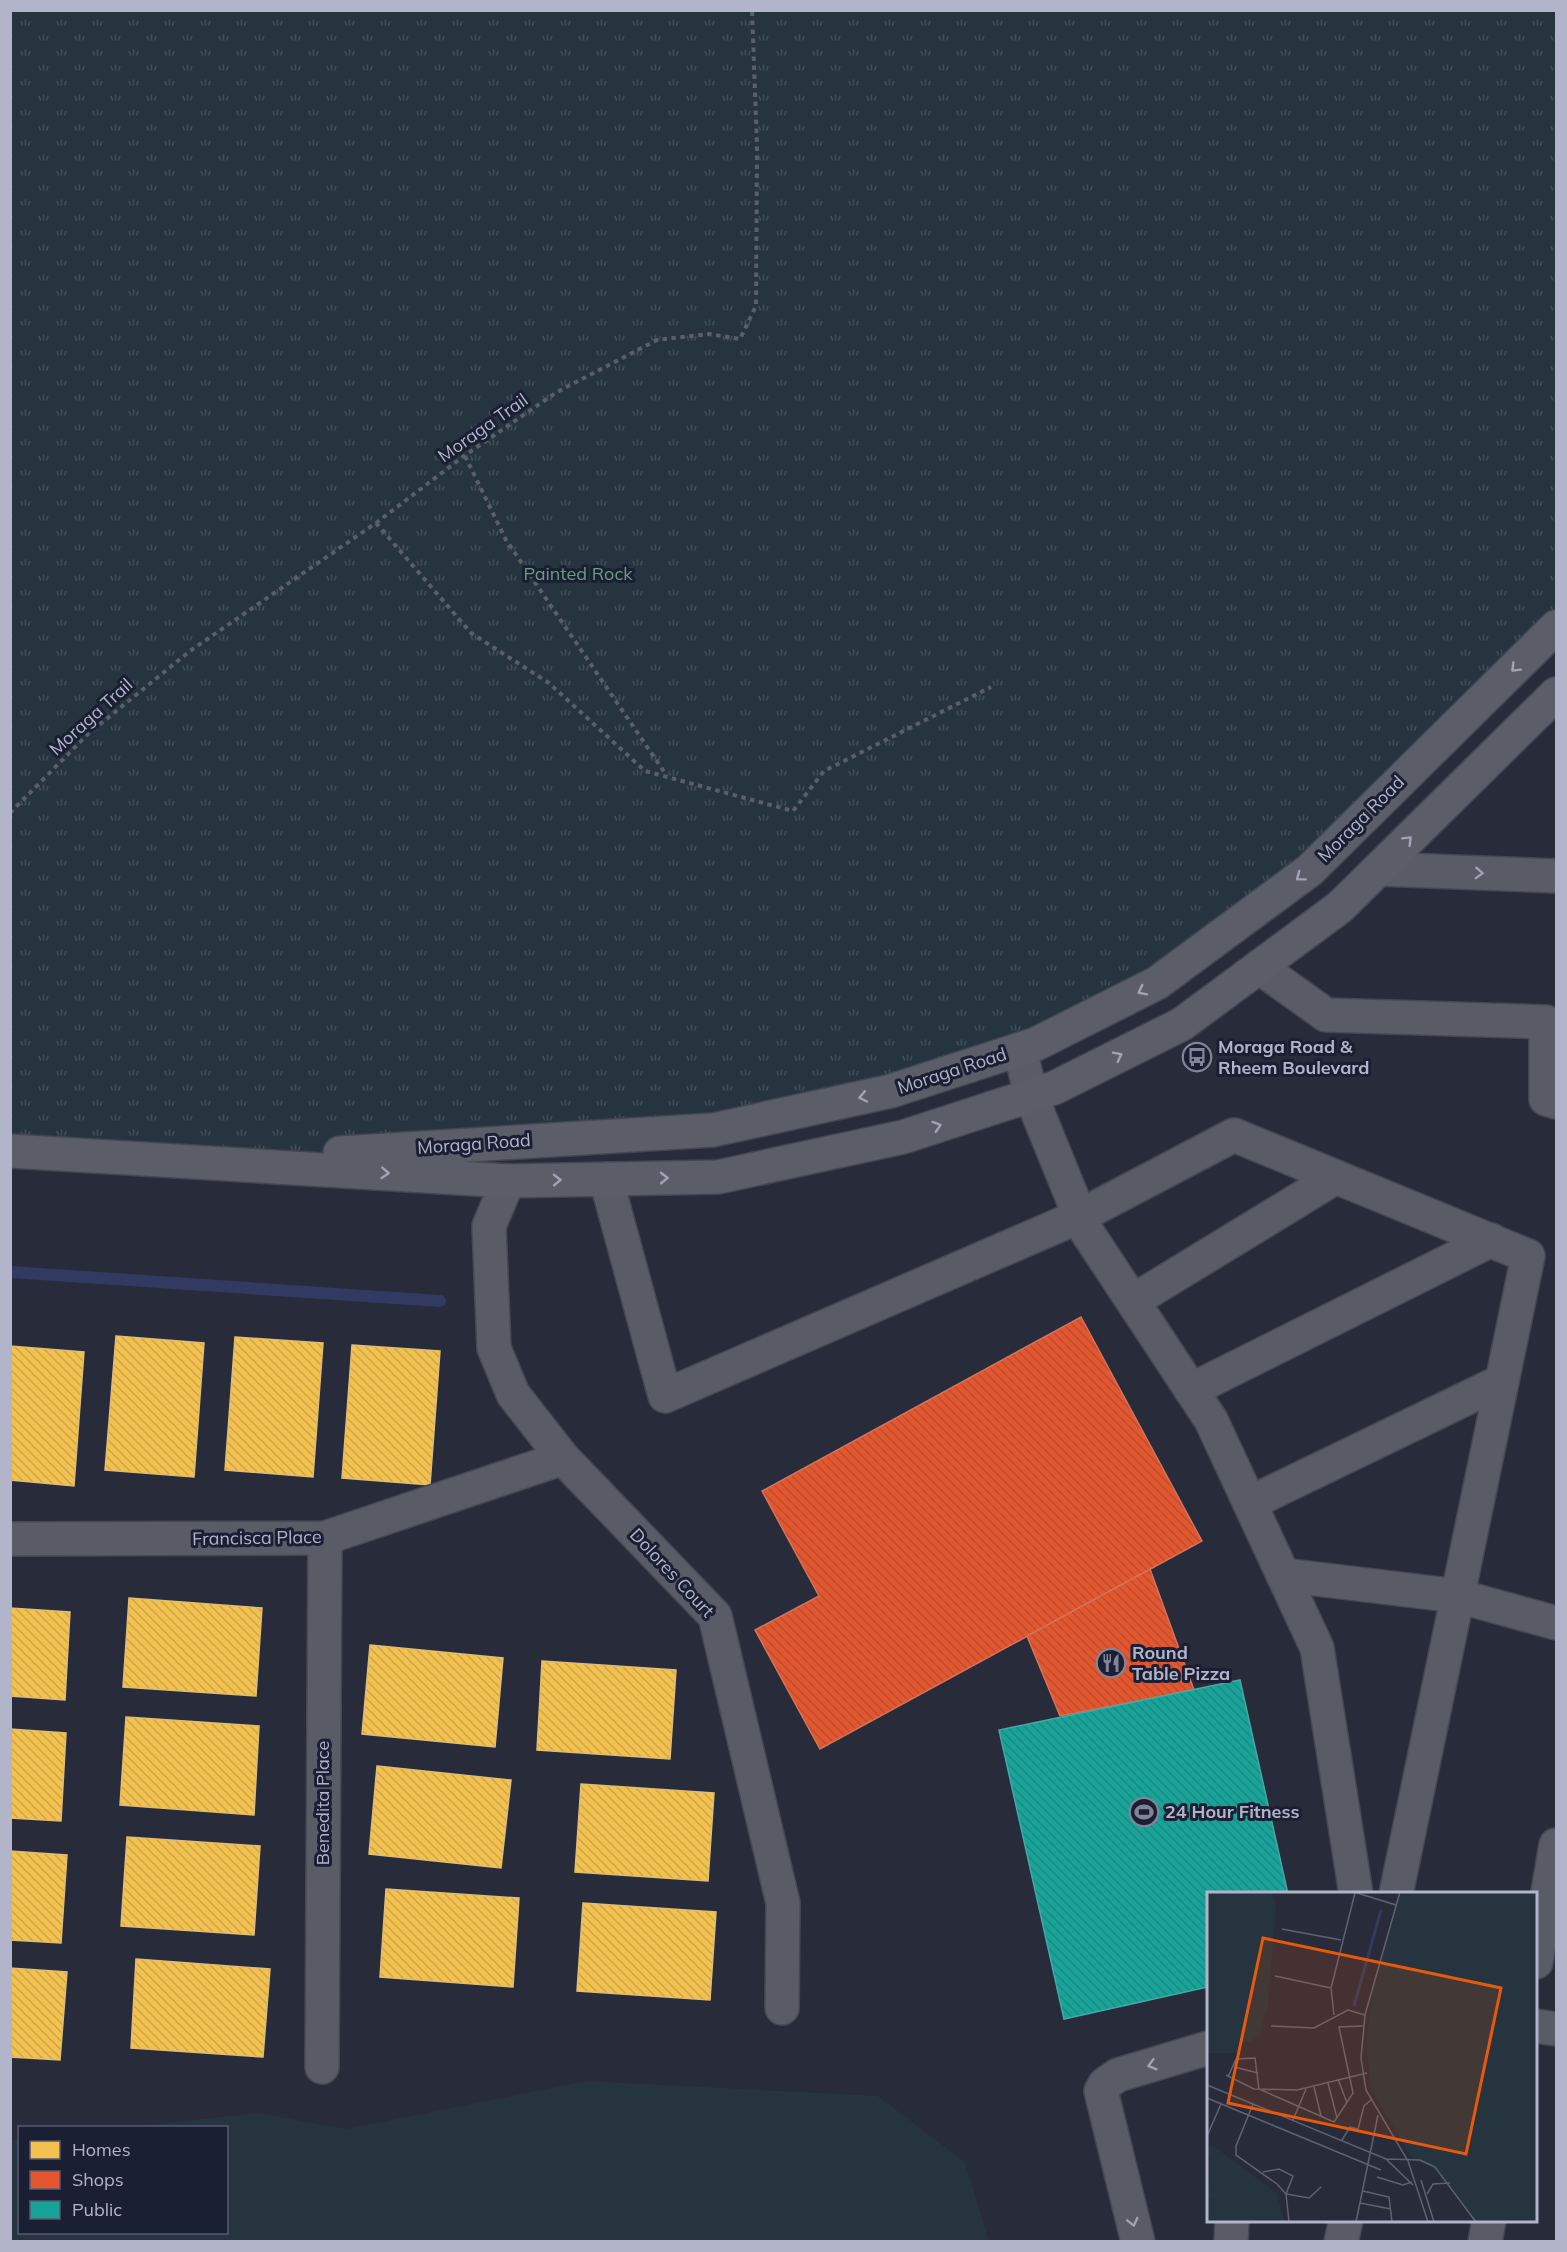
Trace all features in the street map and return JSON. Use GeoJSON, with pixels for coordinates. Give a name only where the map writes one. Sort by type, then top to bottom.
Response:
{"type":"FeatureCollection","features":[{"type":"Feature","properties":{"kind":"main road","name":"Moraga Road"},"geometry":{"type":"LineString","coordinates":[[201,1161],[713,1130],[891,1091],[1036,1044],[1157,983],[1310,870],[1557,627]]}},
{"type":"Feature","properties":{"kind":"main road","name":"Moraga Road"},"geometry":{"type":"LineString","coordinates":[[10,1151],[507,1181],[718,1177],[903,1137],[1054,1088],[1182,1024],[1340,907],[1557,694]]}},
{"type":"Feature","properties":{"kind":"street"},"geometry":{"type":"LineString","coordinates":[[1379,869],[1557,876]]}},
{"type":"Feature","properties":{"kind":"street"},"geometry":{"type":"LineString","coordinates":[[1259,967],[1326,1015],[1546,1022],[1546,1099],[1557,1102]]}},
{"type":"Feature","properties":{"kind":"street"},"geometry":{"type":"LineString","coordinates":[[1020,1049],[1031,1096],[1085,1229],[1211,1420],[1317,1648],[1356,1892]]}},
{"type":"Feature","properties":{"kind":"street"},"geometry":{"type":"LineString","coordinates":[[606,1179],[665,1396],[1080,1216],[1234,1135],[1528,1256],[1396,1892]]}},
{"type":"Feature","properties":{"kind":"street"},"geometry":{"type":"LineString","coordinates":[[1133,1301],[1336,1177]]}},
{"type":"Feature","properties":{"kind":"street","name":"Dolores Court"},"geometry":{"type":"LineString","coordinates":[[507,1181],[489,1226],[494,1348],[513,1394],[563,1458],[715,1616],[783,1903],[782,2008]]}},
{"type":"Feature","properties":{"kind":"street"},"geometry":{"type":"LineString","coordinates":[[1191,1390],[1491,1240]]}},
{"type":"Feature","properties":{"kind":"street"},"geometry":{"type":"LineString","coordinates":[[1250,1503],[1502,1381]]}},
{"type":"Feature","properties":{"kind":"street","name":"Francisca Place"},"geometry":{"type":"LineString","coordinates":[[10,1539],[325,1538],[563,1458]]}},
{"type":"Feature","properties":{"kind":"street","name":"Benedita Place"},"geometry":{"type":"LineString","coordinates":[[322,2067],[325,1538]]}},
{"type":"Feature","properties":{"kind":"street"},"geometry":{"type":"LineString","coordinates":[[1283,1575],[1458,1596],[1557,1623]]}},
{"type":"Feature","properties":{"kind":"street"},"geometry":{"type":"LineString","coordinates":[[1537,1956],[1557,1845]]}},
{"type":"Feature","properties":{"kind":"street"},"geometry":{"type":"LineString","coordinates":[[1537,2026],[1557,2029]]}},
{"type":"Feature","properties":{"kind":"street"},"geometry":{"type":"LineString","coordinates":[[1138,2241],[1101,2091],[1105,2084],[1118,2075],[1207,2049]]}},
{"type":"Feature","properties":{"kind":"street"},"geometry":{"type":"LineString","coordinates":[[1231,2241],[1232,2222]]}},
{"type":"Feature","properties":{"kind":"street"},"geometry":{"type":"LineString","coordinates":[[1341,2241],[1346,2222]]}},
{"type":"Feature","properties":{"kind":"street"},"geometry":{"type":"LineString","coordinates":[[1485,2241],[1489,2222]]}},
{"type":"Feature","properties":{"kind":"path","name":"Moraga Trail"},"geometry":{"type":"LineString","coordinates":[[10,813],[88,734],[190,651],[376,523],[464,456],[557,392],[657,340],[709,334],[740,339],[756,306],[757,146],[752,10]]}},
{"type":"Feature","properties":{"kind":"path"},"geometry":{"type":"LineString","coordinates":[[464,456],[506,540],[668,777]]}},
{"type":"Feature","properties":{"kind":"path"},"geometry":{"type":"LineString","coordinates":[[376,523],[471,633],[549,683],[645,771],[793,811],[824,771],[992,687]]}},
{"type":"Feature","properties":{"kind":"green space","name":"Painted Rock"},"geometry":{"type":"Polygon","coordinates":[[[10,11],[1556,11],[1556,629],[1310,870],[1020,1049],[713,1130],[201,1162],[11,1151],[10,11]]]}},
{"type":"Feature","properties":{"kind":"green space"},"geometry":{"type":"Polygon","coordinates":[[[587,2081],[878,2096],[965,2162],[989,2241],[11,2241],[11,2140],[18,2139],[18,2234],[228,2234],[228,2126],[134,2126],[258,2113],[346,2129],[587,2081]]]}},
{"type":"Feature","properties":{"kind":"building: Homes"},"geometry":{"type":"Polygon","coordinates":[[[116,1336],[204,1343],[194,1477],[105,1470],[116,1336]]]}},
{"type":"Feature","properties":{"kind":"building: Homes"},"geometry":{"type":"Polygon","coordinates":[[[235,1337],[323,1343],[313,1477],[225,1470],[235,1337]]]}},
{"type":"Feature","properties":{"kind":"building: Homes"},"geometry":{"type":"Polygon","coordinates":[[[352,1345],[440,1351],[430,1485],[342,1478],[352,1345]]]}},
{"type":"Feature","properties":{"kind":"building: Homes"},"geometry":{"type":"Polygon","coordinates":[[[10,1346],[84,1352],[74,1486],[10,1480],[10,1346]]]}},
{"type":"Feature","properties":{"kind":"building: Homes"},"geometry":{"type":"Polygon","coordinates":[[[129,1598],[262,1608],[256,1696],[123,1687],[129,1598]]]}},
{"type":"Feature","properties":{"kind":"building: Homes"},"geometry":{"type":"Polygon","coordinates":[[[10,1608],[70,1612],[65,1700],[10,1696],[10,1608]]]}},
{"type":"Feature","properties":{"kind":"building: Homes"},"geometry":{"type":"Polygon","coordinates":[[[370,1645],[503,1658],[495,1747],[362,1734],[370,1645]]]}},
{"type":"Feature","properties":{"kind":"building: Homes"},"geometry":{"type":"Polygon","coordinates":[[[542,1661],[676,1670],[670,1759],[537,1750],[542,1661]]]}},
{"type":"Feature","properties":{"kind":"building: Homes"},"geometry":{"type":"Polygon","coordinates":[[[126,1717],[259,1726],[254,1815],[120,1805],[126,1717]]]}},
{"type":"Feature","properties":{"kind":"building: Homes"},"geometry":{"type":"Polygon","coordinates":[[[10,1729],[66,1733],[61,1821],[10,1818],[10,1729]]]}},
{"type":"Feature","properties":{"kind":"building: Homes"},"geometry":{"type":"Polygon","coordinates":[[[377,1766],[511,1780],[501,1868],[369,1854],[377,1766]]]}},
{"type":"Feature","properties":{"kind":"building: Homes"},"geometry":{"type":"Polygon","coordinates":[[[581,1784],[714,1793],[708,1881],[575,1872],[581,1784]]]}},
{"type":"Feature","properties":{"kind":"building: Homes"},"geometry":{"type":"Polygon","coordinates":[[[127,1837],[260,1846],[254,1935],[121,1926],[127,1837]]]}},
{"type":"Feature","properties":{"kind":"building: Homes"},"geometry":{"type":"Polygon","coordinates":[[[10,1851],[67,1855],[61,1943],[10,1940],[10,1851]]]}},
{"type":"Feature","properties":{"kind":"building: Homes"},"geometry":{"type":"Polygon","coordinates":[[[386,1889],[519,1898],[513,1987],[380,1977],[386,1889]]]}},
{"type":"Feature","properties":{"kind":"building: Homes"},"geometry":{"type":"Polygon","coordinates":[[[583,1903],[716,1912],[710,2000],[577,1991],[583,1903]]]}},
{"type":"Feature","properties":{"kind":"building: Homes"},"geometry":{"type":"Polygon","coordinates":[[[136,1959],[270,1969],[263,2057],[131,2048],[136,1959]]]}},
{"type":"Feature","properties":{"kind":"building: Homes"},"geometry":{"type":"Polygon","coordinates":[[[10,1968],[67,1972],[60,2060],[10,2057],[10,1968]]]}},
{"type":"Feature","properties":{"kind":"building: Shops"},"geometry":{"type":"Polygon","coordinates":[[[1081,1317],[1202,1541],[820,1749],[755,1630],[819,1596],[762,1491],[1081,1317]]]}},
{"type":"Feature","properties":{"kind":"building: Shops","name":"Round Table Pizza"},"geometry":{"type":"Polygon","coordinates":[[[1150,1569],[1194,1690],[1060,1716],[1027,1636],[1150,1569]]]}},
{"type":"Feature","properties":{"kind":"building: Public","name":"24 Hour Fitness"},"geometry":{"type":"Polygon","coordinates":[[[1240,1680],[1288,1892],[1207,1892],[1207,1987],[1064,2019],[999,1730],[1240,1680]]]}},
{"type":"Feature","properties":{"kind":"waterway"},"geometry":{"type":"LineString","coordinates":[[10,1272],[440,1301]]}},
{"type":"Feature","properties":{"kind":"place","name":"Moraga Road & Rheem Boulevard"},"geometry":{"type":"Point","coordinates":[1197,1057]}},
{"type":"Feature","properties":{"kind":"place","name":"Round Table Pizza"},"geometry":{"type":"Point","coordinates":[1111,1663]}},
{"type":"Feature","properties":{"kind":"place","name":"24 Hour Fitness"},"geometry":{"type":"Point","coordinates":[1144,1812]}}]}
